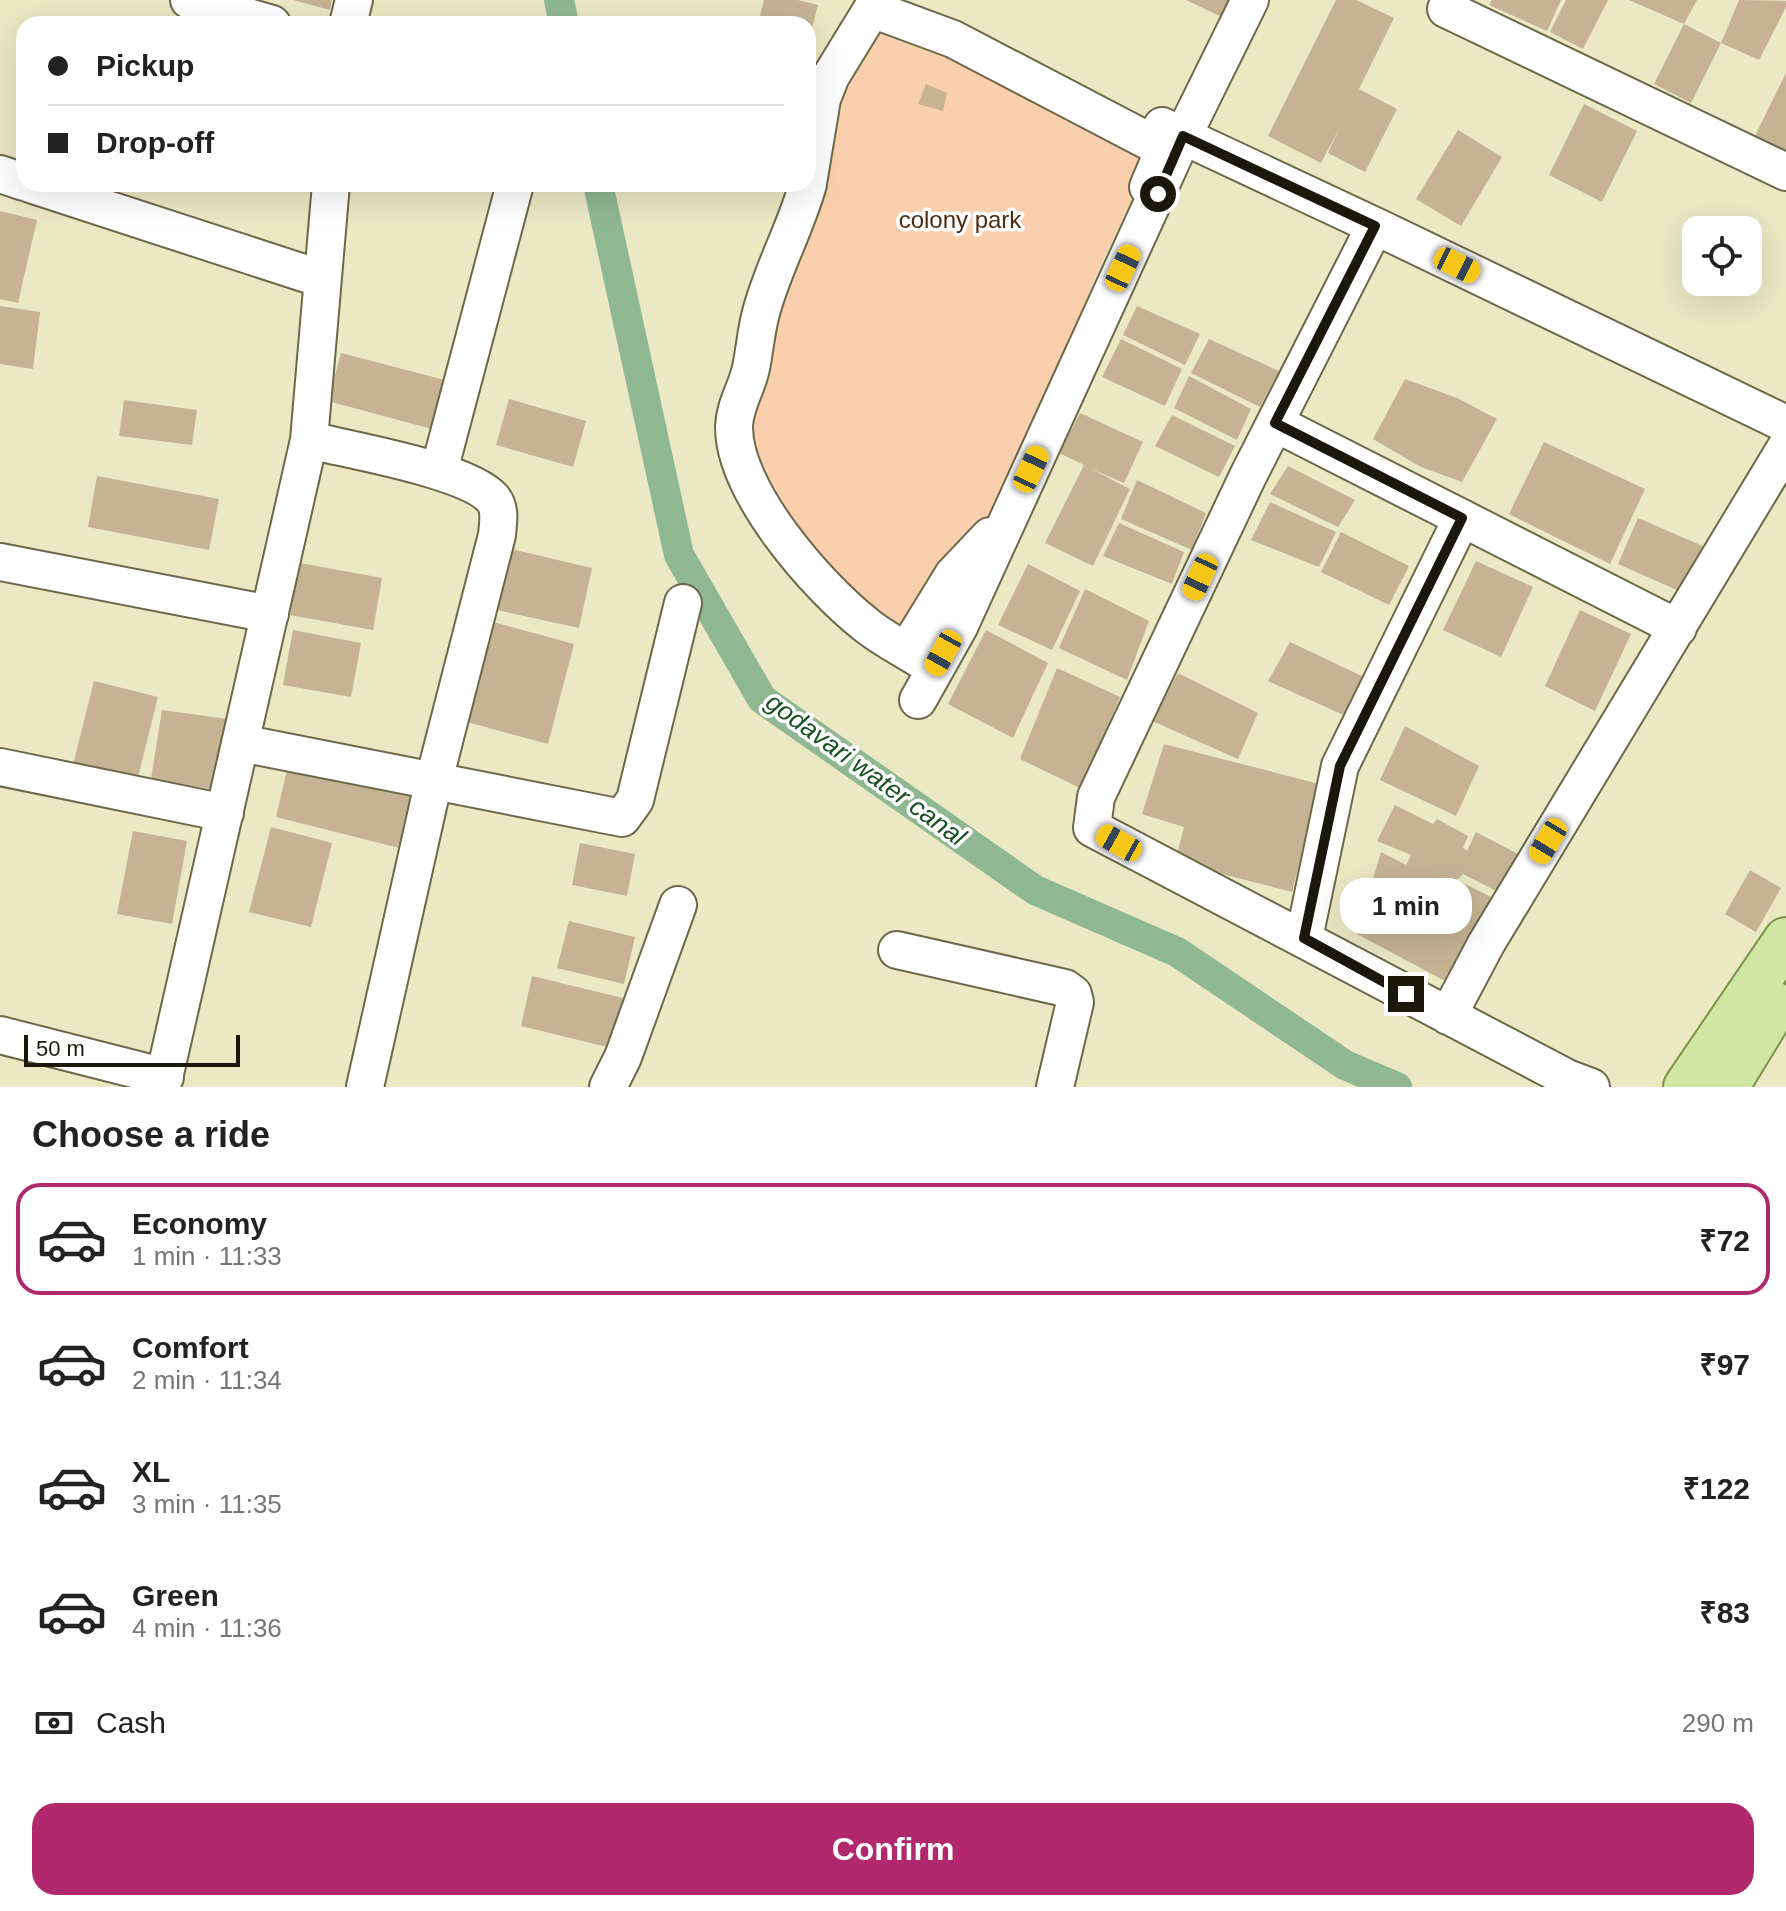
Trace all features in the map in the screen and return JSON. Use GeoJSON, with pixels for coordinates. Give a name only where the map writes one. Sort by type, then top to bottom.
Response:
{"type":"FeatureCollection","features":[{"type":"Feature","properties":{"kind":"main road"},"geometry":{"type":"LineString","coordinates":[[1686,1087],[1786,940]]}},
{"type":"Feature","properties":{"kind":"main road"},"geometry":{"type":"LineString","coordinates":[[1726,1087],[1786,989]]}},
{"type":"Feature","properties":{"kind":"street"},"geometry":{"type":"LineString","coordinates":[[189,0],[244,16]]}},
{"type":"Feature","properties":{"kind":"street"},"geometry":{"type":"LineString","coordinates":[[902,0],[1786,424]]}},
{"type":"Feature","properties":{"kind":"street"},"geometry":{"type":"LineString","coordinates":[[919,673],[959,627],[1183,136],[1250,0]]}},
{"type":"Feature","properties":{"kind":"street"},"geometry":{"type":"LineString","coordinates":[[1441,3],[1786,172]]}},
{"type":"Feature","properties":{"kind":"street"},"geometry":{"type":"LineString","coordinates":[[816,135],[822,99],[831,76],[872,9],[953,39],[1156,145],[1162,154],[1093,295],[987,542],[953,575],[919,673]]}},
{"type":"Feature","properties":{"kind":"street"},"geometry":{"type":"LineString","coordinates":[[55,192],[322,279]]}},
{"type":"Feature","properties":{"kind":"street"},"geometry":{"type":"LineString","coordinates":[[0,1035],[164,1082],[309,440],[330,192]]}},
{"type":"Feature","properties":{"kind":"street"},"geometry":{"type":"LineString","coordinates":[[439,471],[513,192]]}},
{"type":"Feature","properties":{"kind":"street"},"geometry":{"type":"LineString","coordinates":[[805,192],[762,306],[752,345],[751,370],[739,393],[734,428],[744,467],[773,526],[831,595],[919,673]]}},
{"type":"Feature","properties":{"kind":"street"},"geometry":{"type":"LineString","coordinates":[[1375,226],[1275,423],[1096,797],[1092,828],[1448,1016],[1591,1087]]}},
{"type":"Feature","properties":{"kind":"street"},"geometry":{"type":"LineString","coordinates":[[1275,423],[1678,628]]}},
{"type":"Feature","properties":{"kind":"street"},"geometry":{"type":"LineString","coordinates":[[309,440],[439,471],[477,487],[492,497],[498,507],[497,535],[433,784],[365,1087]]}},
{"type":"Feature","properties":{"kind":"street"},"geometry":{"type":"LineString","coordinates":[[1448,1016],[1486,944],[1786,447]]}},
{"type":"Feature","properties":{"kind":"street"},"geometry":{"type":"LineString","coordinates":[[1304,938],[1340,766],[1462,518]]}},
{"type":"Feature","properties":{"kind":"street"},"geometry":{"type":"LineString","coordinates":[[0,562],[270,614]]}},
{"type":"Feature","properties":{"kind":"street"},"geometry":{"type":"LineString","coordinates":[[241,743],[433,784],[622,818],[635,800],[683,603]]}},
{"type":"Feature","properties":{"kind":"street"},"geometry":{"type":"LineString","coordinates":[[0,767],[225,813]]}},
{"type":"Feature","properties":{"kind":"street"},"geometry":{"type":"LineString","coordinates":[[608,1087],[623,1057],[678,905]]}},
{"type":"Feature","properties":{"kind":"street"},"geometry":{"type":"LineString","coordinates":[[897,950],[1065,988],[1073,994],[1075,1002],[1055,1087]]}},
{"type":"Feature","properties":{"kind":"green space","name":"colony park"},"geometry":{"type":"Polygon","coordinates":[[[879,32],[949,48],[1156,150],[1098,270],[1052,387],[1005,478],[989,530],[905,643],[781,526],[746,429],[812,192],[816,192],[816,176],[844,75],[879,32]]]}},
{"type":"Feature","properties":{"kind":"building"},"geometry":{"type":"Polygon","coordinates":[[[293,0],[332,0],[330,10],[293,0]]]}},
{"type":"Feature","properties":{"kind":"building"},"geometry":{"type":"Polygon","coordinates":[[[764,0],[798,0],[818,5],[815,16],[760,16],[764,0]]]}},
{"type":"Feature","properties":{"kind":"building"},"geometry":{"type":"Polygon","coordinates":[[[1186,0],[1230,0],[1222,17],[1186,0]]]}},
{"type":"Feature","properties":{"kind":"building"},"geometry":{"type":"Polygon","coordinates":[[[1336,0],[1356,0],[1394,18],[1359,89],[1397,109],[1365,172],[1328,153],[1340,127],[1321,163],[1268,136],[1336,0]]]}},
{"type":"Feature","properties":{"kind":"building"},"geometry":{"type":"Polygon","coordinates":[[[1492,0],[1561,0],[1547,31],[1489,5],[1492,0]]]}},
{"type":"Feature","properties":{"kind":"building"},"geometry":{"type":"Polygon","coordinates":[[[1566,0],[1608,0],[1583,49],[1550,32],[1566,0]]]}},
{"type":"Feature","properties":{"kind":"building"},"geometry":{"type":"Polygon","coordinates":[[[1629,0],[1697,0],[1684,24],[1629,0]]]}},
{"type":"Feature","properties":{"kind":"building"},"geometry":{"type":"Polygon","coordinates":[[[1739,0],[1786,1],[1786,7],[1759,60],[1721,43],[1739,0]]]}},
{"type":"Feature","properties":{"kind":"building"},"geometry":{"type":"Polygon","coordinates":[[[1684,24],[1721,43],[1691,103],[1654,84],[1684,24]]]}},
{"type":"Feature","properties":{"kind":"building"},"geometry":{"type":"Polygon","coordinates":[[[1786,73],[1786,154],[1754,138],[1786,73]]]}},
{"type":"Feature","properties":{"kind":"building"},"geometry":{"type":"Polygon","coordinates":[[[926,84],[947,93],[943,111],[918,104],[926,84]]]}},
{"type":"Feature","properties":{"kind":"building"},"geometry":{"type":"Polygon","coordinates":[[[1584,104],[1637,131],[1602,202],[1549,175],[1584,104]]]}},
{"type":"Feature","properties":{"kind":"building"},"geometry":{"type":"Polygon","coordinates":[[[1458,130],[1502,157],[1461,226],[1416,199],[1458,130]]]}},
{"type":"Feature","properties":{"kind":"building"},"geometry":{"type":"Polygon","coordinates":[[[0,211],[37,220],[18,303],[0,299],[0,211]]]}},
{"type":"Feature","properties":{"kind":"building"},"geometry":{"type":"Polygon","coordinates":[[[0,306],[40,312],[33,369],[0,364],[0,306]]]}},
{"type":"Feature","properties":{"kind":"building"},"geometry":{"type":"Polygon","coordinates":[[[1137,306],[1200,334],[1185,365],[1123,335],[1137,306]]]}},
{"type":"Feature","properties":{"kind":"building"},"geometry":{"type":"Polygon","coordinates":[[[1121,339],[1182,369],[1165,406],[1102,377],[1121,339]]]}},
{"type":"Feature","properties":{"kind":"building"},"geometry":{"type":"Polygon","coordinates":[[[1209,339],[1279,371],[1260,407],[1191,373],[1209,339]]]}},
{"type":"Feature","properties":{"kind":"building"},"geometry":{"type":"Polygon","coordinates":[[[341,353],[445,380],[432,429],[328,401],[341,353]]]}},
{"type":"Feature","properties":{"kind":"building"},"geometry":{"type":"Polygon","coordinates":[[[1189,376],[1251,409],[1237,440],[1174,408],[1189,376]]]}},
{"type":"Feature","properties":{"kind":"building"},"geometry":{"type":"Polygon","coordinates":[[[1405,379],[1457,398],[1497,419],[1462,482],[1421,467],[1373,439],[1405,379]]]}},
{"type":"Feature","properties":{"kind":"building"},"geometry":{"type":"Polygon","coordinates":[[[509,399],[586,421],[573,467],[496,445],[509,399]]]}},
{"type":"Feature","properties":{"kind":"building"},"geometry":{"type":"Polygon","coordinates":[[[124,400],[197,410],[192,445],[119,436],[124,400]]]}},
{"type":"Feature","properties":{"kind":"building"},"geometry":{"type":"Polygon","coordinates":[[[1080,413],[1143,442],[1124,483],[1091,469],[1130,489],[1093,566],[1045,543],[1084,465],[1059,453],[1080,413]]]}},
{"type":"Feature","properties":{"kind":"building"},"geometry":{"type":"Polygon","coordinates":[[[1172,415],[1235,446],[1219,477],[1155,446],[1172,415]]]}},
{"type":"Feature","properties":{"kind":"building"},"geometry":{"type":"Polygon","coordinates":[[[1544,442],[1645,489],[1610,564],[1509,514],[1544,442]]]}},
{"type":"Feature","properties":{"kind":"building"},"geometry":{"type":"Polygon","coordinates":[[[1288,466],[1355,500],[1338,527],[1270,494],[1288,466]]]}},
{"type":"Feature","properties":{"kind":"building"},"geometry":{"type":"Polygon","coordinates":[[[97,476],[219,499],[209,550],[88,527],[97,476]]]}},
{"type":"Feature","properties":{"kind":"building"},"geometry":{"type":"Polygon","coordinates":[[[1137,480],[1206,513],[1192,550],[1121,519],[1137,480]]]}},
{"type":"Feature","properties":{"kind":"building"},"geometry":{"type":"Polygon","coordinates":[[[1270,502],[1336,532],[1319,567],[1251,540],[1270,502]]]}},
{"type":"Feature","properties":{"kind":"building"},"geometry":{"type":"Polygon","coordinates":[[[1638,518],[1705,547],[1686,594],[1618,564],[1638,518]]]}},
{"type":"Feature","properties":{"kind":"building"},"geometry":{"type":"Polygon","coordinates":[[[1119,523],[1184,552],[1172,584],[1103,556],[1119,523]]]}},
{"type":"Feature","properties":{"kind":"building"},"geometry":{"type":"Polygon","coordinates":[[[1341,532],[1409,566],[1389,605],[1321,572],[1341,532]]]}},
{"type":"Feature","properties":{"kind":"building"},"geometry":{"type":"Polygon","coordinates":[[[511,549],[592,568],[579,628],[497,610],[511,549]]]}},
{"type":"Feature","properties":{"kind":"building"},"geometry":{"type":"Polygon","coordinates":[[[1476,561],[1533,587],[1501,657],[1443,630],[1476,561]]]}},
{"type":"Feature","properties":{"kind":"building"},"geometry":{"type":"Polygon","coordinates":[[[300,563],[382,578],[373,630],[290,615],[300,563]]]}},
{"type":"Feature","properties":{"kind":"building"},"geometry":{"type":"Polygon","coordinates":[[[1028,564],[1080,591],[1052,650],[998,625],[1028,564]]]}},
{"type":"Feature","properties":{"kind":"building"},"geometry":{"type":"Polygon","coordinates":[[[1085,589],[1149,621],[1127,680],[1059,648],[1085,589]]]}},
{"type":"Feature","properties":{"kind":"building"},"geometry":{"type":"Polygon","coordinates":[[[1580,610],[1631,634],[1595,711],[1545,686],[1580,610]]]}},
{"type":"Feature","properties":{"kind":"building"},"geometry":{"type":"Polygon","coordinates":[[[493,622],[574,644],[548,744],[467,722],[493,622]]]}},
{"type":"Feature","properties":{"kind":"building"},"geometry":{"type":"Polygon","coordinates":[[[293,630],[361,643],[351,697],[283,685],[293,630]]]}},
{"type":"Feature","properties":{"kind":"building"},"geometry":{"type":"Polygon","coordinates":[[[986,630],[1048,663],[1013,738],[948,704],[986,630]]]}},
{"type":"Feature","properties":{"kind":"building"},"geometry":{"type":"Polygon","coordinates":[[[1290,642],[1364,677],[1346,716],[1268,681],[1290,642]]]}},
{"type":"Feature","properties":{"kind":"building"},"geometry":{"type":"Polygon","coordinates":[[[1057,668],[1120,697],[1082,789],[1020,759],[1057,668]]]}},
{"type":"Feature","properties":{"kind":"building"},"geometry":{"type":"Polygon","coordinates":[[[1178,673],[1258,713],[1238,759],[1152,721],[1178,673]]]}},
{"type":"Feature","properties":{"kind":"building"},"geometry":{"type":"Polygon","coordinates":[[[94,681],[158,697],[136,785],[72,769],[94,681]]]}},
{"type":"Feature","properties":{"kind":"building"},"geometry":{"type":"Polygon","coordinates":[[[162,710],[227,719],[216,790],[151,779],[162,710]]]}},
{"type":"Feature","properties":{"kind":"building"},"geometry":{"type":"Polygon","coordinates":[[[1405,726],[1479,766],[1456,816],[1380,780],[1405,726]]]}},
{"type":"Feature","properties":{"kind":"building"},"geometry":{"type":"Polygon","coordinates":[[[1164,744],[1319,784],[1292,892],[1175,862],[1184,827],[1142,814],[1164,744]]]}},
{"type":"Feature","properties":{"kind":"building"},"geometry":{"type":"Polygon","coordinates":[[[288,766],[419,799],[407,850],[276,817],[288,766]]]}},
{"type":"Feature","properties":{"kind":"building"},"geometry":{"type":"Polygon","coordinates":[[[1395,805],[1433,824],[1437,819],[1468,836],[1463,848],[1467,851],[1476,832],[1518,854],[1498,892],[1463,874],[1457,880],[1495,899],[1445,981],[1357,934],[1381,852],[1406,865],[1411,855],[1377,841],[1395,805]]]}},
{"type":"Feature","properties":{"kind":"building"},"geometry":{"type":"Polygon","coordinates":[[[271,827],[332,843],[311,927],[249,912],[271,827]]]}},
{"type":"Feature","properties":{"kind":"building"},"geometry":{"type":"Polygon","coordinates":[[[133,831],[187,841],[172,924],[117,914],[133,831]]]}},
{"type":"Feature","properties":{"kind":"building"},"geometry":{"type":"Polygon","coordinates":[[[580,843],[635,854],[627,896],[572,885],[580,843]]]}},
{"type":"Feature","properties":{"kind":"building"},"geometry":{"type":"Polygon","coordinates":[[[1750,870],[1781,888],[1756,932],[1725,914],[1750,870]]]}},
{"type":"Feature","properties":{"kind":"building"},"geometry":{"type":"Polygon","coordinates":[[[569,921],[635,937],[624,984],[557,968],[569,921]]]}},
{"type":"Feature","properties":{"kind":"building"},"geometry":{"type":"Polygon","coordinates":[[[532,976],[623,998],[611,1048],[521,1026],[532,976]]]}},
{"type":"Feature","properties":{"kind":"waterway","name":"godavari water canal"},"geometry":{"type":"LineString","coordinates":[[559,0],[562,16]]}},
{"type":"Feature","properties":{"kind":"waterway","name":"godavari water canal"},"geometry":{"type":"LineString","coordinates":[[600,192],[679,555],[762,699],[1035,890],[1177,952],[1345,1065],[1397,1087]]}},
{"type":"Feature","properties":{"kind":"route"},"geometry":{"type":"LineString","coordinates":[[1158,194],[1183,136],[1375,226],[1275,423],[1462,518],[1340,766],[1304,938],[1406,994]]}}]}
